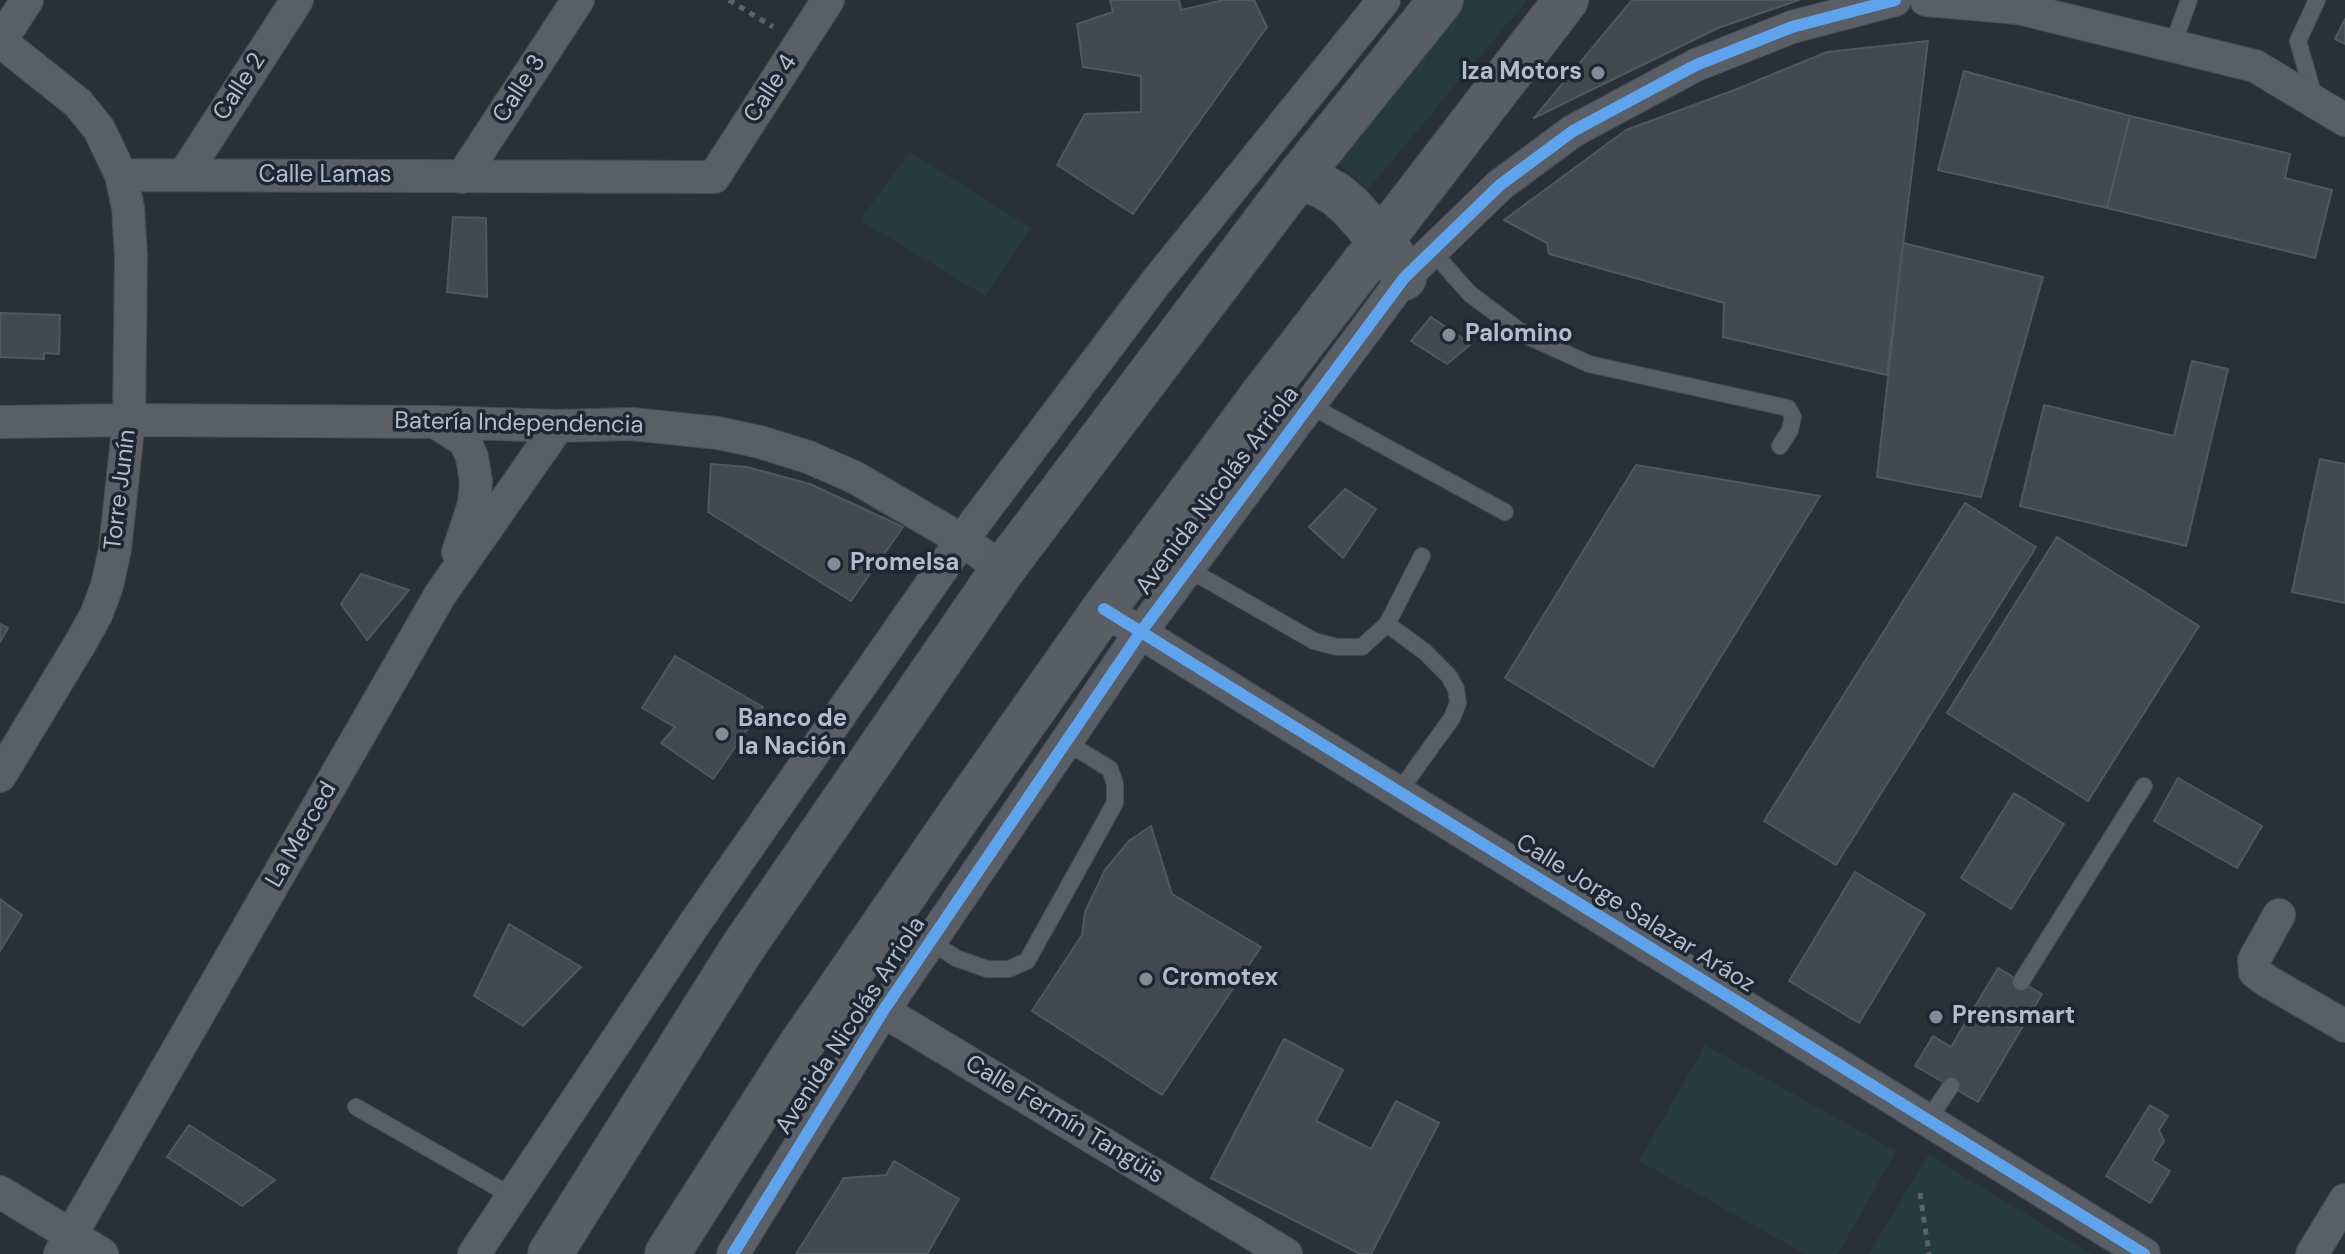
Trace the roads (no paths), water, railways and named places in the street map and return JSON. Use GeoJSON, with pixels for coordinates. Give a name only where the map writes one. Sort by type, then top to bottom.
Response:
{"type":"FeatureCollection","features":[{"type":"Feature","properties":{"kind":"main road"},"geometry":{"type":"LineString","coordinates":[[550,1254],[741,950],[1003,569],[1297,179],[1441,0]]}},
{"type":"Feature","properties":{"kind":"main road","name":"Avenida Nicolás Arriola"},"geometry":{"type":"LineString","coordinates":[[667,1254],[843,984],[1104,609],[1566,0]]}},
{"type":"Feature","properties":{"kind":"main road"},"geometry":{"type":"LineString","coordinates":[[1297,179],[1318,184],[1336,194],[1381,240],[1418,264]]}},
{"type":"Feature","properties":{"kind":"street"},"geometry":{"type":"LineString","coordinates":[[27,0],[0,42],[78,103],[99,129],[121,175]]}},
{"type":"Feature","properties":{"kind":"street","name":"Calle 2"},"geometry":{"type":"LineString","coordinates":[[184,175],[297,0]]}},
{"type":"Feature","properties":{"kind":"street","name":"Calle 3"},"geometry":{"type":"LineString","coordinates":[[462,177],[578,0]]}},
{"type":"Feature","properties":{"kind":"street","name":"Calle 4"},"geometry":{"type":"LineString","coordinates":[[714,177],[828,0]]}},
{"type":"Feature","properties":{"kind":"street"},"geometry":{"type":"LineString","coordinates":[[474,1254],[706,907],[962,540],[1157,281],[1384,0]]}},
{"type":"Feature","properties":{"kind":"street","name":"Avenida Nicolás Arriola"},"geometry":{"type":"LineString","coordinates":[[733,1254],[883,1011],[1140,633],[1418,264],[1500,185],[1587,124],[1696,65],[1792,27],[1895,0]]}},
{"type":"Feature","properties":{"kind":"street"},"geometry":{"type":"LineString","coordinates":[[1926,0],[2020,4],[2255,66],[2345,120]]}},
{"type":"Feature","properties":{"kind":"street","name":"Calle Lamas"},"geometry":{"type":"LineString","coordinates":[[121,175],[714,177]]}},
{"type":"Feature","properties":{"kind":"street","name":"Torre Junín"},"geometry":{"type":"LineString","coordinates":[[0,776],[81,642],[107,586],[117,535],[129,420],[131,255],[128,208],[121,175]]}},
{"type":"Feature","properties":{"kind":"street","name":"Batería Independencia"},"geometry":{"type":"LineString","coordinates":[[0,422],[129,420],[558,426],[632,424],[718,433],[808,457],[854,477],[962,540],[1003,569]]}},
{"type":"Feature","properties":{"kind":"street"},"geometry":{"type":"LineString","coordinates":[[435,422],[465,441],[472,457],[476,482],[474,504],[463,540],[440,595]]}},
{"type":"Feature","properties":{"kind":"street","name":"La Merced"},"geometry":{"type":"LineString","coordinates":[[66,1245],[440,595],[558,426]]}},
{"type":"Feature","properties":{"kind":"street","name":"Calle Jorge Salazar Aráoz"},"geometry":{"type":"LineString","coordinates":[[1104,609],[2144,1254]]}},
{"type":"Feature","properties":{"kind":"street"},"geometry":{"type":"LineString","coordinates":[[2279,915],[2254,960],[2255,972],[2345,1026]]}},
{"type":"Feature","properties":{"kind":"street","name":"Calle Fermín Tangüis"},"geometry":{"type":"LineString","coordinates":[[843,984],[1286,1254]]}},
{"type":"Feature","properties":{"kind":"street"},"geometry":{"type":"LineString","coordinates":[[0,1192],[66,1245],[102,1254]]}},
{"type":"Feature","properties":{"kind":"street"},"geometry":{"type":"LineString","coordinates":[[2312,1254],[2345,1200]]}},
{"type":"Feature","properties":{"kind":"lane"},"geometry":{"type":"LineString","coordinates":[[2173,44],[2189,0]]}},
{"type":"Feature","properties":{"kind":"lane"},"geometry":{"type":"LineString","coordinates":[[2315,102],[2298,41],[2317,0]]}},
{"type":"Feature","properties":{"kind":"lane"},"geometry":{"type":"LineString","coordinates":[[1418,264],[1470,294],[1525,335],[1589,364],[1788,408],[1793,417],[1790,430],[1780,446]]}},
{"type":"Feature","properties":{"kind":"lane"},"geometry":{"type":"LineString","coordinates":[[1309,405],[1505,512]]}},
{"type":"Feature","properties":{"kind":"lane"},"geometry":{"type":"LineString","coordinates":[[1188,569],[1314,641],[1337,647],[1362,647],[1387,624],[1422,556]]}},
{"type":"Feature","properties":{"kind":"lane"},"geometry":{"type":"LineString","coordinates":[[1387,624],[1425,652],[1449,676],[1456,689],[1458,703],[1452,718],[1398,793]]}},
{"type":"Feature","properties":{"kind":"lane"},"geometry":{"type":"LineString","coordinates":[[930,941],[956,958],[987,969],[1009,969],[1027,961],[1115,803],[1115,784],[1110,769],[1066,742]]}},
{"type":"Feature","properties":{"kind":"lane"},"geometry":{"type":"LineString","coordinates":[[2021,982],[2144,786]]}},
{"type":"Feature","properties":{"kind":"lane"},"geometry":{"type":"LineString","coordinates":[[1928,1120],[1951,1086]]}},
{"type":"Feature","properties":{"kind":"lane"},"geometry":{"type":"LineString","coordinates":[[356,1107],[512,1196]]}},
{"type":"Feature","properties":{"kind":"place","name":"Iza Motors"},"geometry":{"type":"Point","coordinates":[1598,73]}},
{"type":"Feature","properties":{"kind":"place","name":"Palomino"},"geometry":{"type":"Point","coordinates":[1449,335]}},
{"type":"Feature","properties":{"kind":"place","name":"Promelsa"},"geometry":{"type":"Point","coordinates":[834,564]}},
{"type":"Feature","properties":{"kind":"place","name":"Banco de la Nación"},"geometry":{"type":"Point","coordinates":[722,734]}},
{"type":"Feature","properties":{"kind":"place","name":"Cromotex"},"geometry":{"type":"Point","coordinates":[1146,979]}},
{"type":"Feature","properties":{"kind":"place","name":"Prensmart"},"geometry":{"type":"Point","coordinates":[1936,1017]}}]}
